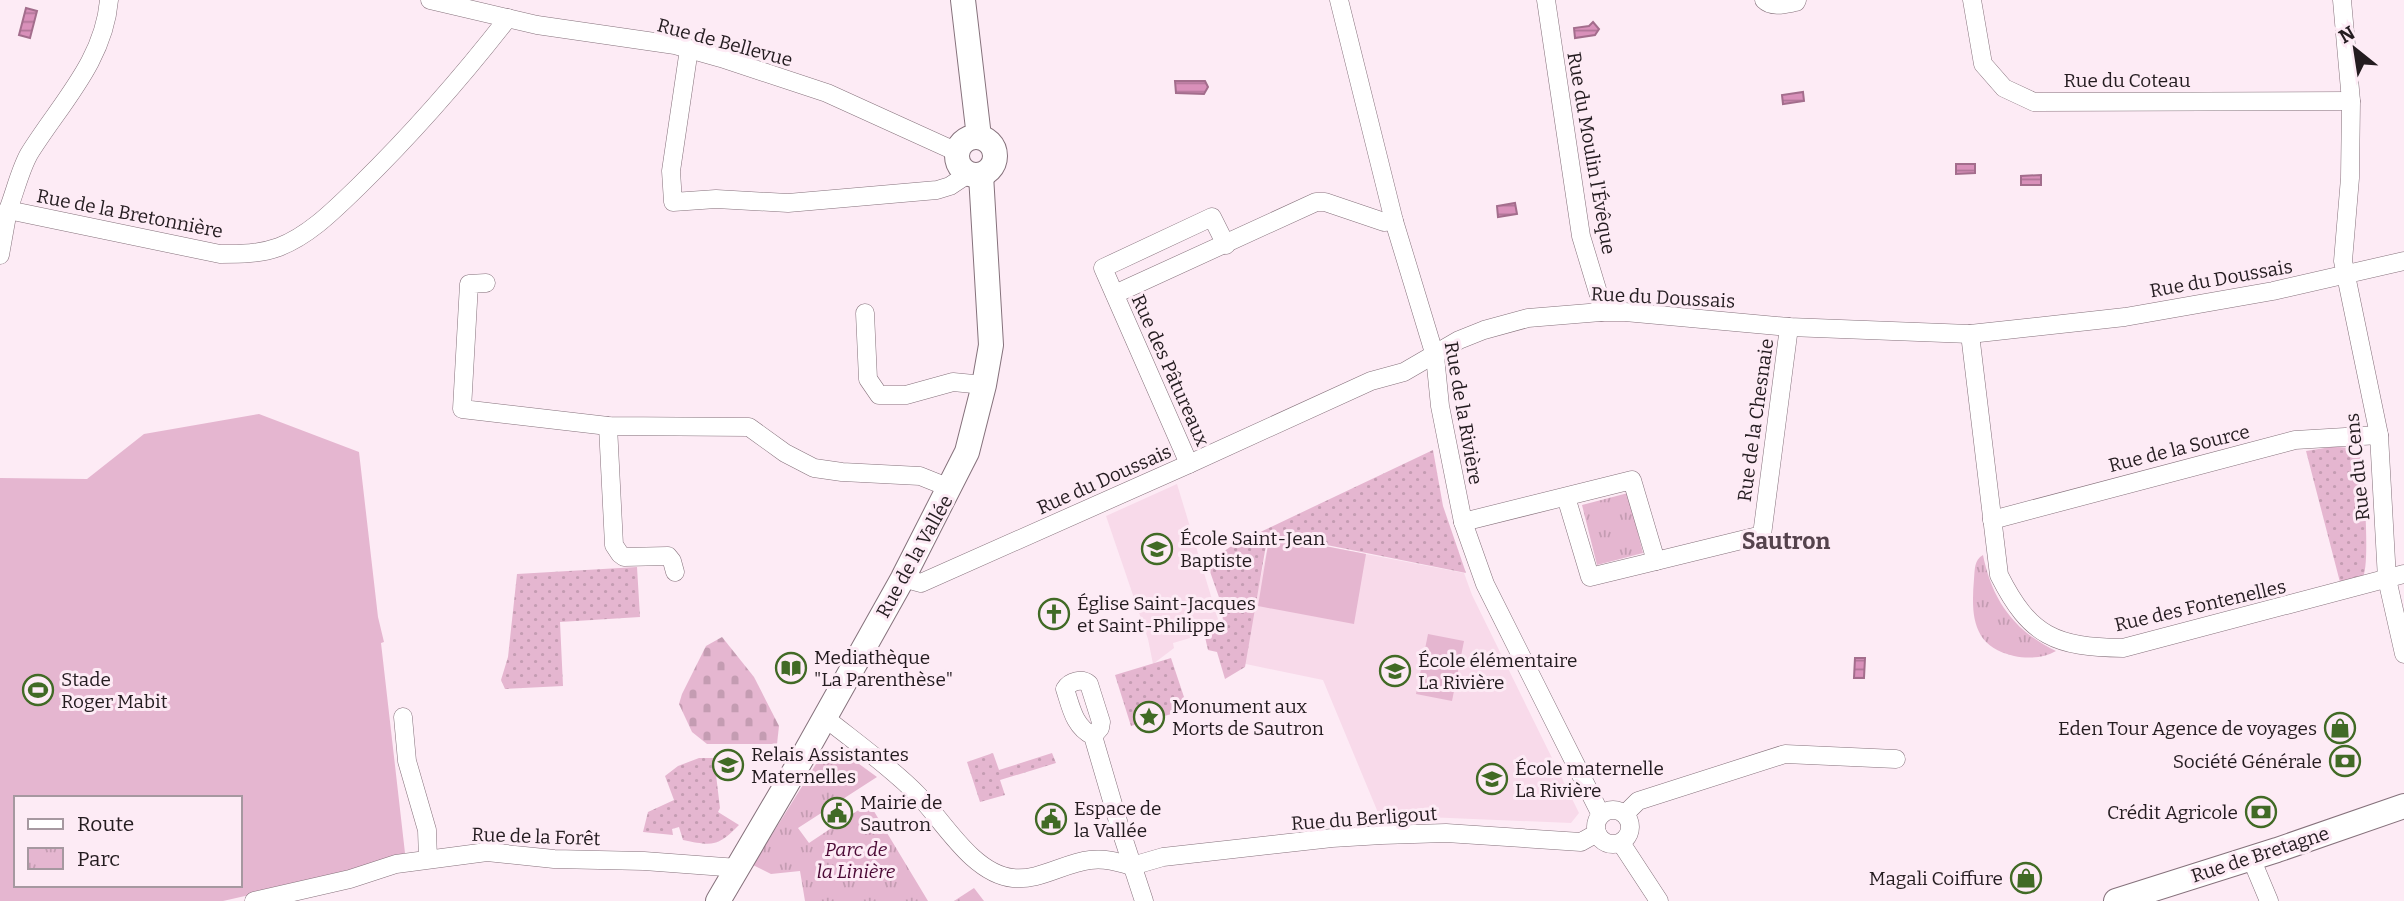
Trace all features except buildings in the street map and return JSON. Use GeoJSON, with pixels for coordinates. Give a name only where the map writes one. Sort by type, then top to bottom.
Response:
{"type":"FeatureCollection","features":[{"type":"Feature","properties":{"kind":"street","name":"Rue de la Bretonnière"},"geometry":{"type":"LineString","coordinates":[[109,0],[108,14],[98,46],[82,76],[27,157],[8,210],[220,254],[276,248],[297,239],[326,217],[390,156],[508,18]]}},
{"type":"Feature","properties":{"kind":"street","name":"Rue de Bellevue"},"geometry":{"type":"LineString","coordinates":[[430,0],[508,18],[689,49],[827,93],[969,167]]}},
{"type":"Feature","properties":{"kind":"street"},"geometry":{"type":"LineString","coordinates":[[963,0],[979,137]]}},
{"type":"Feature","properties":{"kind":"street","name":"Rue de la Rivière"},"geometry":{"type":"LineString","coordinates":[[1339,0],[1394,221],[1435,356],[1440,406],[1463,522],[1485,584],[1601,815]]}},
{"type":"Feature","properties":{"kind":"street","name":"Rue du Moulin l'Évêque"},"geometry":{"type":"LineString","coordinates":[[1546,0],[1581,236],[1600,299],[1601,312]]}},
{"type":"Feature","properties":{"kind":"street"},"geometry":{"type":"LineString","coordinates":[[1764,0],[1768,4],[1776,5],[1797,0]]}},
{"type":"Feature","properties":{"kind":"street","name":"Rue du Coteau"},"geometry":{"type":"LineString","coordinates":[[1972,0],[1983,64],[2004,89],[2034,102],[2351,101]]}},
{"type":"Feature","properties":{"kind":"street","name":"Rue du Cens"},"geometry":{"type":"LineString","coordinates":[[2342,0],[2351,101],[2350,178],[2343,261],[2379,435],[2404,654]]}},
{"type":"Feature","properties":{"kind":"street"},"geometry":{"type":"LineString","coordinates":[[689,49],[671,171],[673,202],[716,199],[788,203],[937,190],[950,186],[969,167],[968,139],[979,137],[991,143],[996,155],[992,168],[969,167]]}},
{"type":"Feature","properties":{"kind":"street","name":"Rue de la Vallée"},"geometry":{"type":"LineString","coordinates":[[718,901],[903,578],[967,452],[991,345],[969,167]]}},
{"type":"Feature","properties":{"kind":"street","name":"Rue des Pâtureaux"},"geometry":{"type":"LineString","coordinates":[[1115,294],[1316,202],[1325,202],[1384,222],[1394,221]]}},
{"type":"Feature","properties":{"kind":"street"},"geometry":{"type":"LineString","coordinates":[[0,255],[8,210]]}},
{"type":"Feature","properties":{"kind":"street","name":"Rue des Pâtureaux"},"geometry":{"type":"LineString","coordinates":[[1189,464],[1104,268],[1212,217],[1226,245]]}},
{"type":"Feature","properties":{"kind":"street","name":"Rue du Doussais"},"geometry":{"type":"LineString","coordinates":[[903,578],[921,583],[1371,381],[1404,372],[1472,335],[1528,318],[1601,312],[1788,327],[1970,334],[2125,317],[2273,291],[2404,261]]}},
{"type":"Feature","properties":{"kind":"street"},"geometry":{"type":"LineString","coordinates":[[486,283],[469,284],[462,409],[608,426],[749,426],[785,453],[814,468],[842,472],[920,475],[950,488]]}},
{"type":"Feature","properties":{"kind":"street"},"geometry":{"type":"LineString","coordinates":[[865,313],[868,379],[879,395],[906,396],[953,382],[984,384]]}},
{"type":"Feature","properties":{"kind":"street","name":"Rue de la Chesnaie"},"geometry":{"type":"LineString","coordinates":[[1566,497],[1590,577],[1762,535],[1788,327]]}},
{"type":"Feature","properties":{"kind":"street","name":"Rue des Fontenelles"},"geometry":{"type":"LineString","coordinates":[[1970,334],[1999,575],[2013,603],[2034,627],[2060,640],[2089,648],[2123,648],[2396,577]]}},
{"type":"Feature","properties":{"kind":"street"},"geometry":{"type":"LineString","coordinates":[[608,426],[614,545],[624,557],[668,556],[673,561],[675,572]]}},
{"type":"Feature","properties":{"kind":"street","name":"Rue de la Source"},"geometry":{"type":"LineString","coordinates":[[1992,520],[2295,440],[2379,435]]}},
{"type":"Feature","properties":{"kind":"street"},"geometry":{"type":"LineString","coordinates":[[1463,522],[1632,480],[1656,561]]}},
{"type":"Feature","properties":{"kind":"street"},"geometry":{"type":"LineString","coordinates":[[824,716],[918,795],[955,839],[982,865],[999,875],[1031,877],[1088,860],[1110,860],[1132,866]]}},
{"type":"Feature","properties":{"kind":"street"},"geometry":{"type":"LineString","coordinates":[[403,717],[407,761],[427,830],[428,859]]}},
{"type":"Feature","properties":{"kind":"street"},"geometry":{"type":"LineString","coordinates":[[1093,736],[1144,901]]}},
{"type":"Feature","properties":{"kind":"street"},"geometry":{"type":"LineString","coordinates":[[1625,814],[1638,801],[1785,754],[1896,759]]}},
{"type":"Feature","properties":{"kind":"street","name":"Rue de Bretagne"},"geometry":{"type":"LineString","coordinates":[[2116,901],[2404,806]]}},
{"type":"Feature","properties":{"kind":"street"},"geometry":{"type":"LineString","coordinates":[[1614,810],[1625,814],[1630,827],[1629,834],[1620,843],[1609,844],[1602,841],[1597,833],[1596,822],[1601,815],[1614,810]]}},
{"type":"Feature","properties":{"kind":"street","name":"Rue du Berligout"},"geometry":{"type":"LineString","coordinates":[[1132,866],[1163,857],[1332,838],[1446,833],[1581,842],[1597,833]]}},
{"type":"Feature","properties":{"kind":"street"},"geometry":{"type":"LineString","coordinates":[[1620,843],[1659,901]]}},
{"type":"Feature","properties":{"kind":"street","name":"Rue de la Forêt"},"geometry":{"type":"LineString","coordinates":[[254,901],[292,896],[396,864],[487,852],[554,859],[644,861],[738,868]]}},
{"type":"Feature","properties":{"kind":"street"},"geometry":{"type":"LineString","coordinates":[[2251,858],[2269,901]]}},
{"type":"Feature","properties":{"kind":"shaded area"},"geometry":{"type":"Polygon","coordinates":[[[26,8],[37,11],[30,38],[19,35],[26,8]]]}},
{"type":"Feature","properties":{"kind":"shaded area"},"geometry":{"type":"Polygon","coordinates":[[[1593,22],[1599,29],[1595,35],[1575,38],[1574,28],[1589,26],[1593,22]]]}},
{"type":"Feature","properties":{"kind":"shaded area"},"geometry":{"type":"Polygon","coordinates":[[[1175,81],[1205,81],[1208,87],[1204,94],[1176,93],[1175,81]]]}},
{"type":"Feature","properties":{"kind":"shaded area"},"geometry":{"type":"Polygon","coordinates":[[[1803,92],[1804,101],[1783,104],[1782,95],[1803,92]]]}},
{"type":"Feature","properties":{"kind":"shaded area"},"geometry":{"type":"Polygon","coordinates":[[[1956,164],[1975,164],[1975,173],[1956,174],[1956,164]]]}},
{"type":"Feature","properties":{"kind":"shaded area"},"geometry":{"type":"Polygon","coordinates":[[[2041,175],[2041,185],[2021,185],[2021,176],[2041,175]]]}},
{"type":"Feature","properties":{"kind":"shaded area"},"geometry":{"type":"Polygon","coordinates":[[[1515,203],[1517,214],[1498,217],[1497,206],[1515,203]]]}},
{"type":"Feature","properties":{"kind":"shaded area","name":"École Saint-Jean Baptiste"},"geometry":{"type":"Polygon","coordinates":[[[1177,484],[1221,629],[1173,643],[1174,648],[1153,664],[1148,639],[1106,516],[1177,484]]]}},
{"type":"Feature","properties":{"kind":"shaded area","name":"École élémentaire La Rivière"},"geometry":{"type":"Polygon","coordinates":[[[1283,538],[1464,573],[1472,595],[1579,813],[1571,823],[1379,815],[1323,680],[1241,663],[1268,545],[1283,538]]]}},
{"type":"Feature","properties":{"kind":"shaded area"},"geometry":{"type":"Polygon","coordinates":[[[1855,658],[1865,658],[1864,678],[1854,678],[1855,658]]]}},
{"type":"Feature","properties":{"kind":"green space"},"geometry":{"type":"Polygon","coordinates":[[[259,414],[359,452],[378,617],[384,642],[381,643],[405,853],[361,870],[223,901],[0,901],[0,478],[87,479],[144,434],[259,414]]]}},
{"type":"Feature","properties":{"kind":"green space"},"geometry":{"type":"Polygon","coordinates":[[[2331,447],[2355,451],[2363,462],[2365,572],[2362,578],[2341,586],[2306,451],[2331,447]]]}},
{"type":"Feature","properties":{"kind":"green space"},"geometry":{"type":"Polygon","coordinates":[[[1433,450],[1443,506],[1466,573],[1282,536],[1267,543],[1245,667],[1225,679],[1217,652],[1208,650],[1205,637],[1224,629],[1221,603],[1207,563],[1233,545],[1433,450]]]}},
{"type":"Feature","properties":{"kind":"green space"},"geometry":{"type":"Polygon","coordinates":[[[1628,493],[1643,553],[1597,565],[1582,505],[1628,493]]]}},
{"type":"Feature","properties":{"kind":"green space"},"geometry":{"type":"Polygon","coordinates":[[[1283,538],[1366,554],[1354,624],[1258,606],[1268,545],[1283,538]]]}},
{"type":"Feature","properties":{"kind":"green space"},"geometry":{"type":"Polygon","coordinates":[[[1983,555],[1992,586],[2007,612],[2028,634],[2056,651],[2036,657],[2014,656],[2000,652],[1982,637],[1974,617],[1973,592],[1976,565],[1983,555]]]}},
{"type":"Feature","properties":{"kind":"green space"},"geometry":{"type":"Polygon","coordinates":[[[637,567],[640,617],[560,622],[563,686],[505,689],[501,680],[508,657],[517,574],[637,567]]]}},
{"type":"Feature","properties":{"kind":"green space"},"geometry":{"type":"Polygon","coordinates":[[[1428,634],[1464,641],[1452,701],[1416,694],[1428,634]]]}},
{"type":"Feature","properties":{"kind":"green space"},"geometry":{"type":"Polygon","coordinates":[[[722,637],[754,677],[779,726],[777,744],[707,744],[692,732],[679,704],[682,694],[706,646],[722,637]]]}},
{"type":"Feature","properties":{"kind":"green space"},"geometry":{"type":"Polygon","coordinates":[[[1171,658],[1188,709],[1131,726],[1115,675],[1171,658]]]}},
{"type":"Feature","properties":{"kind":"green space","name":"Parc de la Linière"},"geometry":{"type":"Polygon","coordinates":[[[835,753],[844,753],[877,777],[798,828],[809,843],[869,803],[928,901],[805,901],[800,871],[771,874],[753,865],[816,764],[835,753]]]}},
{"type":"Feature","properties":{"kind":"green space"},"geometry":{"type":"Polygon","coordinates":[[[993,753],[999,770],[1052,753],[1056,763],[1000,780],[1005,795],[980,802],[967,762],[993,753]]]}},
{"type":"Feature","properties":{"kind":"green space"},"geometry":{"type":"Polygon","coordinates":[[[699,758],[714,758],[720,808],[718,812],[739,825],[720,841],[708,844],[683,840],[679,827],[672,829],[673,835],[643,832],[648,812],[674,800],[665,776],[678,766],[699,758]]]}},
{"type":"Feature","properties":{"kind":"green space"},"geometry":{"type":"Polygon","coordinates":[[[974,888],[984,901],[954,901],[974,888]]]}},
{"type":"Feature","properties":{"kind":"place","name":"École Saint-Jean Baptiste"},"geometry":{"type":"Point","coordinates":[1157,549]}},
{"type":"Feature","properties":{"kind":"place","name":"Église Saint-Jacques et Saint-Philippe"},"geometry":{"type":"Point","coordinates":[1054,614]}},
{"type":"Feature","properties":{"kind":"place","name":"Mediathèque \"La Parenthèse\""},"geometry":{"type":"Point","coordinates":[791,668]}},
{"type":"Feature","properties":{"kind":"place","name":"École élémentaire La Rivière"},"geometry":{"type":"Point","coordinates":[1395,671]}},
{"type":"Feature","properties":{"kind":"place","name":"Stade Roger Mabit"},"geometry":{"type":"Point","coordinates":[38,690]}},
{"type":"Feature","properties":{"kind":"place","name":"Monument aux Morts de Sautron"},"geometry":{"type":"Point","coordinates":[1149,717]}},
{"type":"Feature","properties":{"kind":"place","name":"Eden Tour Agence de voyages"},"geometry":{"type":"Point","coordinates":[2340,728]}},
{"type":"Feature","properties":{"kind":"place","name":"Société Générale"},"geometry":{"type":"Point","coordinates":[2345,761]}},
{"type":"Feature","properties":{"kind":"place","name":"Relais Assistantes Maternelles"},"geometry":{"type":"Point","coordinates":[728,765]}},
{"type":"Feature","properties":{"kind":"place","name":"École maternelle La Rivière"},"geometry":{"type":"Point","coordinates":[1492,779]}},
{"type":"Feature","properties":{"kind":"place","name":"Crédit Agricole"},"geometry":{"type":"Point","coordinates":[2261,812]}},
{"type":"Feature","properties":{"kind":"place","name":"Mairie de Sautron"},"geometry":{"type":"Point","coordinates":[837,813]}},
{"type":"Feature","properties":{"kind":"place","name":"Espace de la Vallée"},"geometry":{"type":"Point","coordinates":[1051,819]}},
{"type":"Feature","properties":{"kind":"place","name":"Magali Coiffure"},"geometry":{"type":"Point","coordinates":[2026,878]}},
{"type":"Feature","properties":{"kind":"district","name":"Sautron"},"geometry":{"type":"Point","coordinates":[1786,541]}}]}
